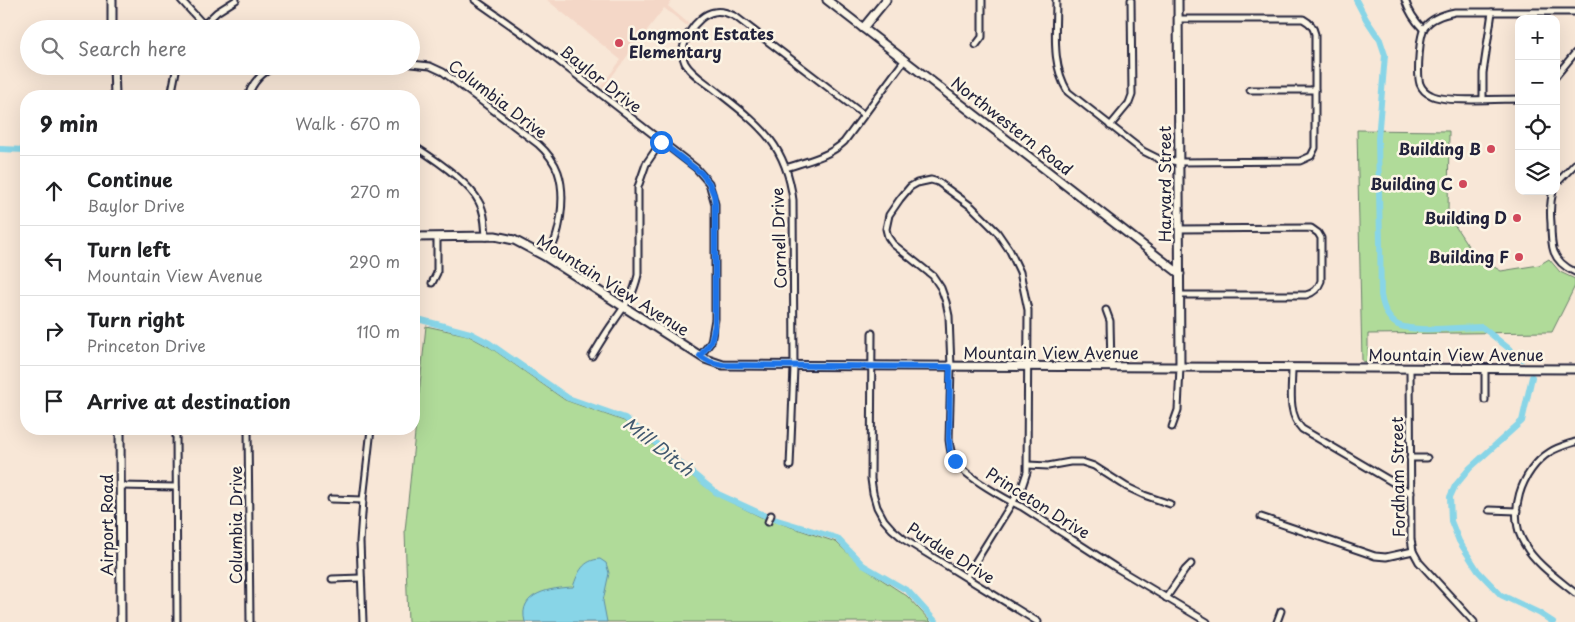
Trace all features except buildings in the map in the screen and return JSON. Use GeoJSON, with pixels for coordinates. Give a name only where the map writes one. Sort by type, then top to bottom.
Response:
{"type":"FeatureCollection","features":[{"type":"Feature","properties":{"kind":"street"},"geometry":{"type":"LineString","coordinates":[[112,0],[112,20]]}},
{"type":"Feature","properties":{"kind":"street"},"geometry":{"type":"LineString","coordinates":[[180,0],[199,20]]}},
{"type":"Feature","properties":{"kind":"street"},"geometry":{"type":"LineString","coordinates":[[208,20],[236,0]]}},
{"type":"Feature","properties":{"kind":"street","name":"Baylor Drive"},"geometry":{"type":"LineString","coordinates":[[475,0],[529,38],[701,173],[709,183],[715,204],[715,325],[711,342],[700,356]]}},
{"type":"Feature","properties":{"kind":"street","name":"Northwestern Road"},"geometry":{"type":"LineString","coordinates":[[827,0],[1180,274]]}},
{"type":"Feature","properties":{"kind":"street"},"geometry":{"type":"LineString","coordinates":[[863,28],[886,0]]}},
{"type":"Feature","properties":{"kind":"street"},"geometry":{"type":"LineString","coordinates":[[976,45],[982,37],[982,0]]}},
{"type":"Feature","properties":{"kind":"street"},"geometry":{"type":"LineString","coordinates":[[1056,0],[1057,60],[1061,81],[1068,92],[1147,154],[1159,159],[1179,162],[1305,160],[1310,156],[1315,148],[1313,27],[1303,19],[1178,19]]}},
{"type":"Feature","properties":{"kind":"street"},"geometry":{"type":"LineString","coordinates":[[1110,126],[1129,102],[1132,95],[1130,0]]}},
{"type":"Feature","properties":{"kind":"street","name":"Harvard Street"},"geometry":{"type":"LineString","coordinates":[[1178,0],[1180,367]]}},
{"type":"Feature","properties":{"kind":"street"},"geometry":{"type":"LineString","coordinates":[[1405,0],[1412,16],[1423,29]]}},
{"type":"Feature","properties":{"kind":"street"},"geometry":{"type":"LineString","coordinates":[[1515,99],[1439,99],[1426,92],[1418,76],[1423,29],[1427,24],[1444,14],[1455,12],[1575,12]]}},
{"type":"Feature","properties":{"kind":"street"},"geometry":{"type":"LineString","coordinates":[[1483,99],[1483,73],[1492,12]]}},
{"type":"Feature","properties":{"kind":"street","name":"Cornell Drive"},"geometry":{"type":"LineString","coordinates":[[790,466],[794,366],[794,200],[791,184],[777,149],[765,132],[749,116],[689,69],[684,62],[684,44],[689,34],[707,14],[727,13],[736,17],[864,115]]}},
{"type":"Feature","properties":{"kind":"street"},"geometry":{"type":"LineString","coordinates":[[1560,71],[1575,53]]}},
{"type":"Feature","properties":{"kind":"street"},"geometry":{"type":"LineString","coordinates":[[786,168],[825,155],[835,150],[844,142],[904,61]]}},
{"type":"Feature","properties":{"kind":"street","name":"Columbia Drive"},"geometry":{"type":"LineString","coordinates":[[420,65],[430,66],[443,72],[538,144],[549,155],[560,176],[561,218],[558,235],[546,257]]}},
{"type":"Feature","properties":{"kind":"street"},"geometry":{"type":"LineString","coordinates":[[114,75],[115,90]]}},
{"type":"Feature","properties":{"kind":"street"},"geometry":{"type":"LineString","coordinates":[[172,90],[175,75]]}},
{"type":"Feature","properties":{"kind":"street"},"geometry":{"type":"LineString","coordinates":[[251,90],[254,82],[262,75]]}},
{"type":"Feature","properties":{"kind":"street"},"geometry":{"type":"LineString","coordinates":[[1250,90],[1315,90]]}},
{"type":"Feature","properties":{"kind":"street"},"geometry":{"type":"LineString","coordinates":[[592,356],[629,302],[635,287],[638,275],[640,181],[646,164],[661,142]]}},
{"type":"Feature","properties":{"kind":"street"},"geometry":{"type":"LineString","coordinates":[[420,150],[434,159],[474,193],[480,202],[486,236]]}},
{"type":"Feature","properties":{"kind":"street"},"geometry":{"type":"LineString","coordinates":[[1560,180],[1575,164]]}},
{"type":"Feature","properties":{"kind":"street","name":"Princeton Drive"},"geometry":{"type":"LineString","coordinates":[[1027,367],[1028,310],[1020,272],[1010,251],[997,232],[972,207],[938,182],[926,180],[917,183],[900,199],[889,215],[886,229],[888,237],[893,244],[933,276],[941,288],[949,316],[949,440],[950,451],[955,461],[979,482],[1208,622]]}},
{"type":"Feature","properties":{"kind":"street"},"geometry":{"type":"LineString","coordinates":[[1551,195],[1551,244],[1554,254],[1568,269],[1575,272]]}},
{"type":"Feature","properties":{"kind":"street"},"geometry":{"type":"LineString","coordinates":[[1179,229],[1311,228],[1321,238],[1321,281],[1318,288],[1312,294],[1180,295]]}},
{"type":"Feature","properties":{"kind":"street","name":"Mountain View Avenue"},"geometry":{"type":"LineString","coordinates":[[420,237],[502,236],[514,240],[546,257],[710,362],[723,365],[1575,369]]}},
{"type":"Feature","properties":{"kind":"street"},"geometry":{"type":"LineString","coordinates":[[432,283],[437,273],[437,237]]}},
{"type":"Feature","properties":{"kind":"street"},"geometry":{"type":"LineString","coordinates":[[1106,310],[1110,321],[1111,367]]}},
{"type":"Feature","properties":{"kind":"street","name":"Purdue Drive"},"geometry":{"type":"LineString","coordinates":[[872,333],[871,478],[877,507],[884,520],[905,540],[1038,622]]}},
{"type":"Feature","properties":{"kind":"street"},"geometry":{"type":"LineString","coordinates":[[966,577],[1022,486],[1028,465],[1027,367]]}},
{"type":"Feature","properties":{"kind":"street"},"geometry":{"type":"LineString","coordinates":[[1172,427],[1178,410],[1180,367]]}},
{"type":"Feature","properties":{"kind":"street"},"geometry":{"type":"LineString","coordinates":[[1292,368],[1293,416],[1302,429],[1411,493]]}},
{"type":"Feature","properties":{"kind":"street","name":"Fordham Street"},"geometry":{"type":"LineString","coordinates":[[1410,369],[1411,539],[1413,551],[1419,562],[1474,622]]}},
{"type":"Feature","properties":{"kind":"street"},"geometry":{"type":"LineString","coordinates":[[1485,370],[1485,400]]}},
{"type":"Feature","properties":{"kind":"street","name":"Airport Road"},"geometry":{"type":"LineString","coordinates":[[120,435],[121,622]]}},
{"type":"Feature","properties":{"kind":"street"},"geometry":{"type":"LineString","coordinates":[[176,435],[177,622]]}},
{"type":"Feature","properties":{"kind":"street","name":"Columbia Drive"},"geometry":{"type":"LineString","coordinates":[[248,435],[250,622]]}},
{"type":"Feature","properties":{"kind":"street"},"geometry":{"type":"LineString","coordinates":[[363,622],[360,578],[362,500],[370,435]]}},
{"type":"Feature","properties":{"kind":"street"},"geometry":{"type":"LineString","coordinates":[[1575,442],[1548,453],[1536,464],[1528,474],[1522,487],[1517,510],[1519,531],[1531,554],[1575,593]]}},
{"type":"Feature","properties":{"kind":"street"},"geometry":{"type":"LineString","coordinates":[[1410,458],[1427,458]]}},
{"type":"Feature","properties":{"kind":"street"},"geometry":{"type":"LineString","coordinates":[[1028,465],[1048,466],[1082,462],[1094,466],[1144,495],[1170,504]]}},
{"type":"Feature","properties":{"kind":"street"},"geometry":{"type":"LineString","coordinates":[[120,486],[176,487]]}},
{"type":"Feature","properties":{"kind":"street"},"geometry":{"type":"LineString","coordinates":[[331,499],[362,500]]}},
{"type":"Feature","properties":{"kind":"street"},"geometry":{"type":"LineString","coordinates":[[1489,510],[1517,510]]}},
{"type":"Feature","properties":{"kind":"street"},"geometry":{"type":"LineString","coordinates":[[768,522],[771,515]]}},
{"type":"Feature","properties":{"kind":"street"},"geometry":{"type":"LineString","coordinates":[[1261,517],[1375,556],[1386,557],[1413,551]]}},
{"type":"Feature","properties":{"kind":"street"},"geometry":{"type":"LineString","coordinates":[[1166,598],[1191,564]]}},
{"type":"Feature","properties":{"kind":"street"},"geometry":{"type":"LineString","coordinates":[[332,579],[360,578]]}},
{"type":"Feature","properties":{"kind":"street"},"geometry":{"type":"LineString","coordinates":[[1277,622],[1281,611]]}},
{"type":"Feature","properties":{"kind":"shaded area","name":"Longmont Estates Elementary"},"geometry":{"type":"Polygon","coordinates":[[[547,0],[672,0],[668,6],[688,23],[687,26],[664,8],[603,88],[601,86],[621,60],[547,0]]]}},
{"type":"Feature","properties":{"kind":"green space"},"geometry":{"type":"Polygon","coordinates":[[[1357,130],[1449,131],[1448,215],[1474,255],[1501,271],[1539,265],[1549,259],[1560,272],[1575,279],[1575,286],[1552,332],[1368,334],[1368,362],[1362,361],[1357,130]]]}},
{"type":"Feature","properties":{"kind":"green space"},"geometry":{"type":"Polygon","coordinates":[[[426,326],[467,335],[491,348],[565,400],[624,421],[716,495],[761,517],[836,542],[864,568],[907,596],[931,622],[408,622],[405,531],[415,435],[420,435],[420,385],[426,326]]]}},
{"type":"Feature","properties":{"kind":"water"},"geometry":{"type":"Polygon","coordinates":[[[600,559],[606,563],[609,573],[603,601],[607,622],[525,622],[524,612],[526,604],[531,598],[546,591],[573,587],[577,576],[585,564],[600,559]]]}},
{"type":"Feature","properties":{"kind":"waterway"},"geometry":{"type":"LineString","coordinates":[[1356,0],[1380,40],[1385,55],[1378,139],[1381,295],[1386,312],[1398,325],[1415,329],[1482,327],[1522,359]]}},
{"type":"Feature","properties":{"kind":"waterway","name":"Mill Ditch"},"geometry":{"type":"LineString","coordinates":[[0,149],[20,150]]}},
{"type":"Feature","properties":{"kind":"waterway","name":"Mill Ditch"},"geometry":{"type":"LineString","coordinates":[[420,320],[470,333],[489,343],[568,398],[625,418],[718,494],[766,516]]}},
{"type":"Feature","properties":{"kind":"waterway"},"geometry":{"type":"LineString","coordinates":[[1532,377],[1522,421],[1470,468],[1455,486],[1450,497],[1451,521],[1459,541],[1478,571],[1501,595],[1539,613],[1553,622]]}},
{"type":"Feature","properties":{"kind":"waterway","name":"Mill Ditch"},"geometry":{"type":"LineString","coordinates":[[774,519],[837,538],[863,565],[908,591],[936,622]]}},
{"type":"Feature","properties":{"kind":"place","name":"Longmont Estates Elementary"},"geometry":{"type":"Point","coordinates":[619,43]}},
{"type":"Feature","properties":{"kind":"place","name":"Building B"},"geometry":{"type":"Point","coordinates":[1491,149]}},
{"type":"Feature","properties":{"kind":"place","name":"Building C"},"geometry":{"type":"Point","coordinates":[1463,184]}},
{"type":"Feature","properties":{"kind":"place","name":"Building D"},"geometry":{"type":"Point","coordinates":[1517,218]}},
{"type":"Feature","properties":{"kind":"place","name":"Building F"},"geometry":{"type":"Point","coordinates":[1519,257]}},
{"type":"Feature","properties":{"kind":"route"},"geometry":{"type":"LineString","coordinates":[[661,142],[696,168],[709,183],[714,195],[715,325],[711,342],[700,356],[710,362],[723,365],[950,367],[949,440],[950,451],[955,461]]}}]}
